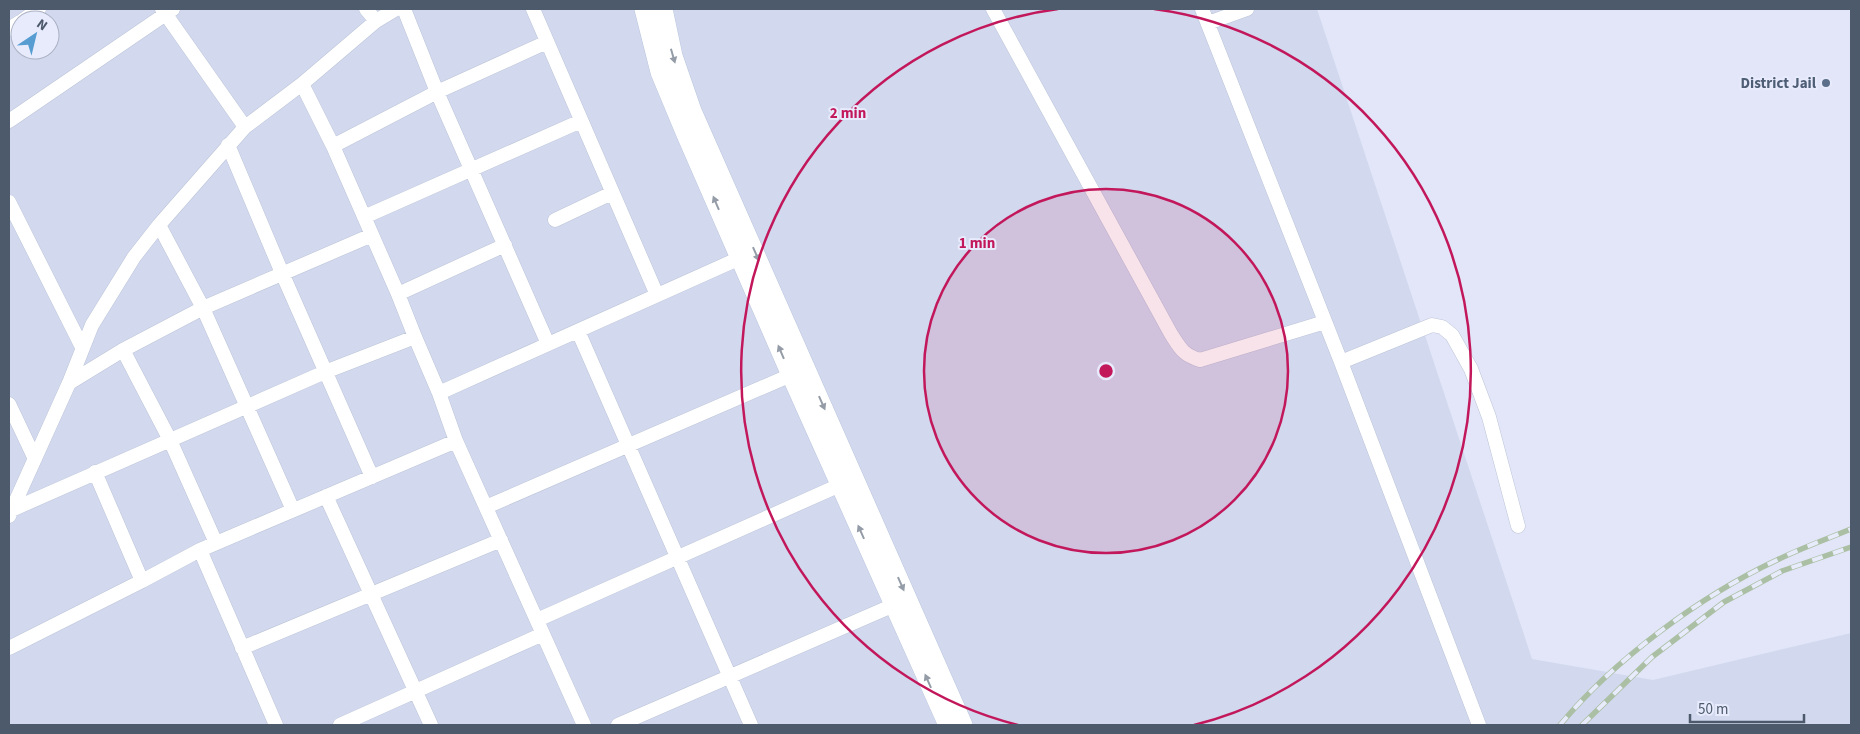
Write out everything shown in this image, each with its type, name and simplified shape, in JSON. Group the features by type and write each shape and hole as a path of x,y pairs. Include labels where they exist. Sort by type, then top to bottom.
{"street":[{"path":"366,9 376,22"},
{"path":"9,513 69,382 92,325 134,257 159,224 244,127 302,84 376,22 396,9"},
{"path":"404,9 437,92 548,344"},
{"path":"533,9 657,295"},
{"path":"644,9 660,72 791,375 947,725"},
{"path":"662,9 673,56 692,111 964,725"},
{"path":"993,9 1182,351 1189,357 1200,360 1325,322"},
{"path":"1202,9 1341,362 1479,725"},
{"path":"1208,23 1247,9"},
{"path":"9,121 167,11 244,127"},
{"path":"333,146 437,92 547,42"},
{"path":"302,84 333,146 440,393 456,441 584,725"},
{"path":"364,217 581,121"},
{"path":"228,145 282,273 372,476"},
{"path":"554,220 612,193"},
{"path":"9,202 82,347"},
{"path":"159,224 203,308 293,510"},
{"path":"69,382 203,308 372,235"},
{"path":"398,294 504,245"},
{"path":"440,393 740,258"},
{"path":"1341,362 1432,325 1442,327 1452,335 1471,369 1489,417 1518,526"},
{"path":"578,331 751,725"},
{"path":"9,513 95,472 247,406 415,337"},
{"path":"124,350 170,440 216,543"},
{"path":"486,506 791,375"},
{"path":"9,404 15,433 35,459"},
{"path":"9,648 200,550 456,441"},
{"path":"95,472 142,581"},
{"path":"536,620 840,485"},
{"path":"326,496 431,725"},
{"path":"242,648 500,540"},
{"path":"200,550 276,725"},
{"path":"618,725 894,605"},
{"path":"340,725 543,634"}],"shaded area":[{"path":"9,9 1317,9 1532,659 1653,680 1851,633 1851,725 9,725"}],"railway":[{"path":"1560,725 1606,677 1632,654 1689,611 1718,592 1777,560 1851,529"},
{"path":"1582,725 1652,657 1724,602 1782,571 1851,547"}],"place":[{"name":"District Jail","path":"1826,83"}]}
